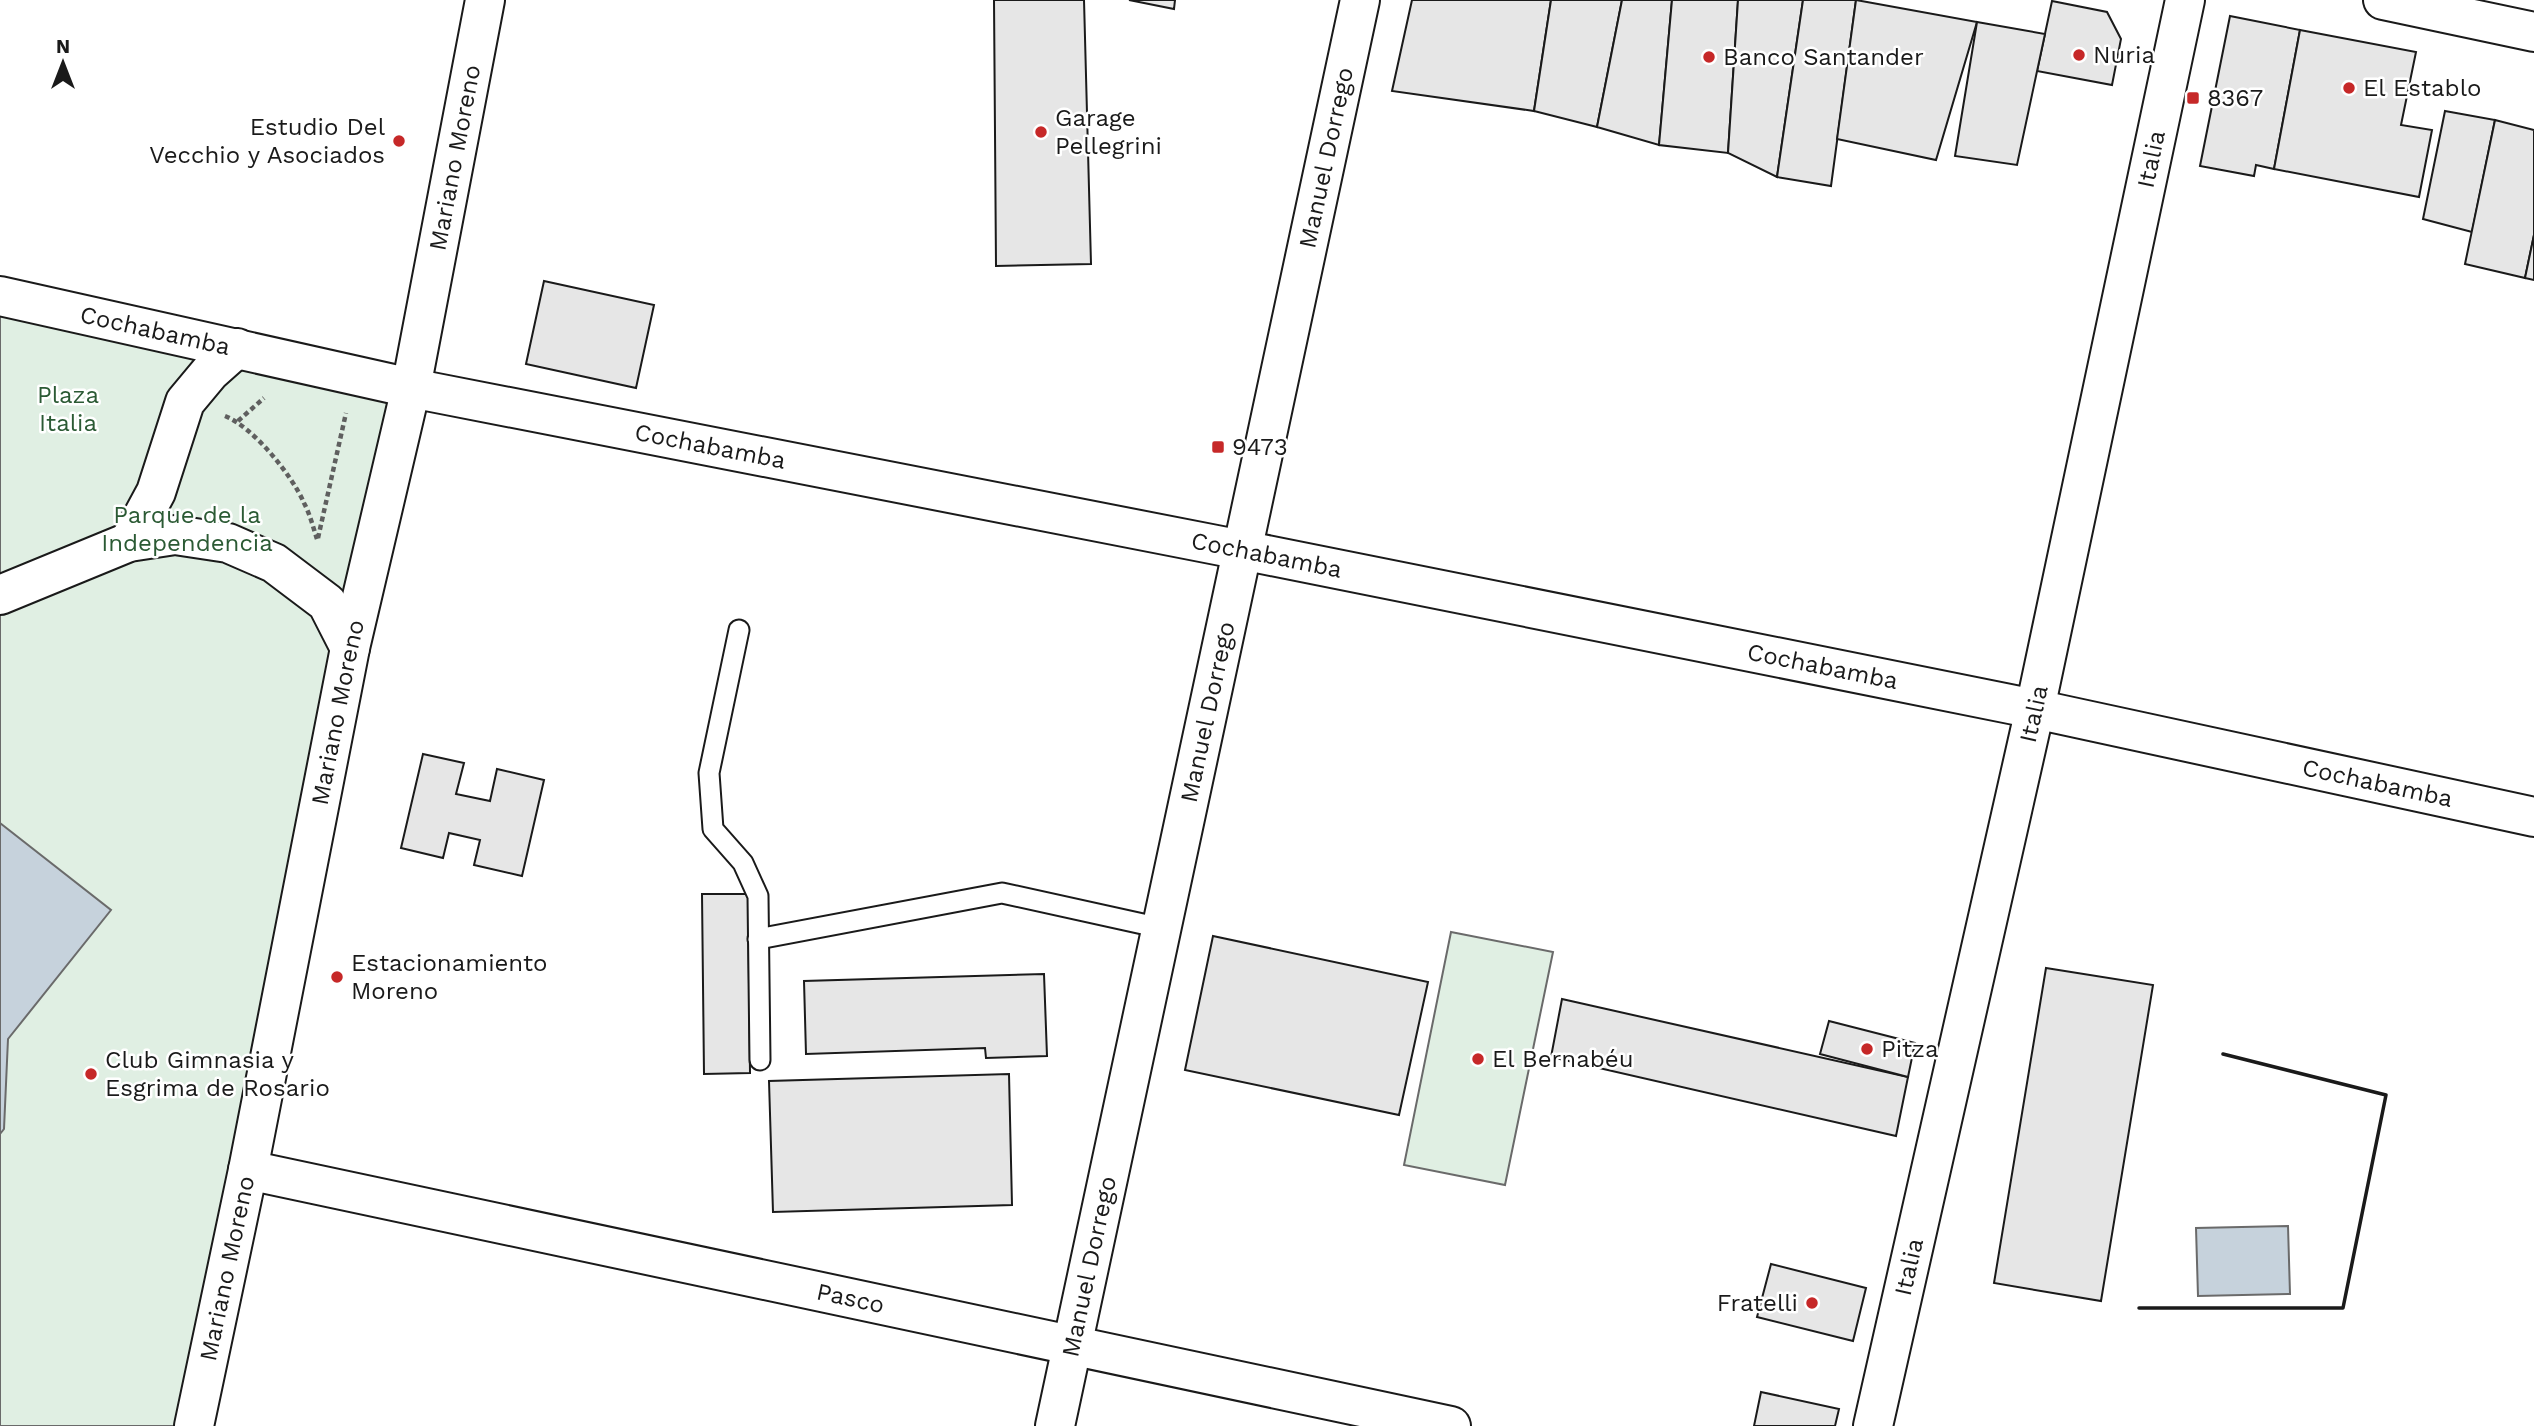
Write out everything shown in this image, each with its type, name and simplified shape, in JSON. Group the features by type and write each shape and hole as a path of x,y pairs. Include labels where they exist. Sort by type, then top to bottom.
{"street":[{"name":"Mariano Moreno","path":"194,1426 248,1170 351,648 411,388 485,0"},
{"name":"Manuel Dorrego","path":"1055,1426 1360,0"},
{"name":"Italia","path":"1873,1426 2035,709 2185,0"},
{"path":"2383,0 2534,32"},
{"name":"Cochabamba","path":"0,296 411,388 1242,550 2035,709 2534,817"},
{"path":"129,542 156,492 185,402 210,372 237,348"},
{"path":"0,595 129,542 175,535 228,543 274,564 327,603 351,648"},
{"name":"Pasco","path":"248,1170 1451,1426"}],"lane":[{"path":"739,630 709,773 713,829 743,863 758,895 760,1060"},
{"path":"758,939 1002,893 1161,928"}],"path":[{"path":"314,550 349,401"},
{"path":"216,412 238,421 278,462 304,501 317,539"}],"green space":[{"name":"Parque de la Independencia","path":"0,296 411,388 194,1426 0,1426"},
{"name":"El Bernabéu","path":"1451,932 1553,952 1505,1185 1404,1165"}],"shaded area":[{"path":"0,823 111,910 8,1039 4,1129 0,1134"},
{"path":"2288,1226 2290,1294 2198,1296 2196,1228"}],"building":[{"name":"Garage Pellegrini","path":"994,0 1084,0 1091,264 996,266"},
{"path":"1129,0 1175,0 1174,9"},
{"path":"1412,0 1551,0 1534,111 1392,91"},
{"path":"1551,0 1622,0 1597,127 1534,111"},
{"path":"1622,0 1672,0 1659,145 1597,127"},
{"path":"1672,0 1738,0 1728,153 1659,145"},
{"path":"1738,0 1803,0 1777,177 1728,153"},
{"path":"1803,0 1856,0 1831,186 1777,177"},
{"path":"1856,0 1977,22 1936,160 1837,139"},
{"name":"Nuria","path":"2052,1 2107,12 2121,39 2112,85 2037,71"},
{"path":"2230,16 2300,30 2274,169 2256,165 2254,176 2200,166"},
{"path":"1977,22 2045,34 2017,165 1955,156"},
{"name":"El Establo","path":"2300,30 2416,52 2401,125 2432,130 2419,197 2274,169"},
{"path":"2445,111 2495,120 2472,232 2423,219"},
{"path":"2495,120 2534,130 2534,235 2525,278 2465,264"},
{"path":"2534,235 2534,280 2525,278"},
{"path":"544,281 654,305 636,388 526,364"},
{"path":"423,754 464,763 456,794 490,801 497,769 544,780 522,876 474,865 480,840 449,833 443,858 401,848"},
{"path":"702,894 748,894 750,1073 704,1074"},
{"path":"1213,936 1428,982 1399,1115 1185,1070"},
{"path":"2046,968 2153,985 2101,1301 1994,1283"},
{"path":"1044,974 1047,1056 986,1058 985,1048 806,1054 804,981"},
{"path":"1562,999 1908,1077 1896,1136 1551,1057"},
{"name":"Pitza","path":"1829,1021 1915,1043 1908,1077 1820,1054"},
{"path":"1009,1074 1012,1205 773,1212 769,1081"},
{"name":"Fratelli","path":"1771,1264 1866,1288 1853,1341 1757,1317"},
{"path":"1761,1392 1839,1409 1835,1426 1754,1426"}],"wall":[{"path":"2139,1308 2343,1308 2386,1095 2223,1054"}],"place":[{"name":"Nuria","path":"2079,55"},
{"name":"Banco Santander","path":"1709,57"},
{"name":"El Establo","path":"2349,88"},
{"name":"8367","path":"2193,98"},
{"name":"Garage Pellegrini","path":"1041,132"},
{"name":"Estudio Del Vecchio y Asociados","path":"399,141"},
{"name":"9473","path":"1218,447"},
{"name":"Estacionamiento Moreno","path":"337,977"},
{"name":"Pitza","path":"1867,1049"},
{"name":"El Bernabéu","path":"1478,1059"},
{"name":"Club Gimnasia y Esgrima de Rosario","path":"91,1074"},
{"name":"Fratelli","path":"1812,1303"}],"park label":[{"name":"Plaza Italia","path":"68,409"}]}
